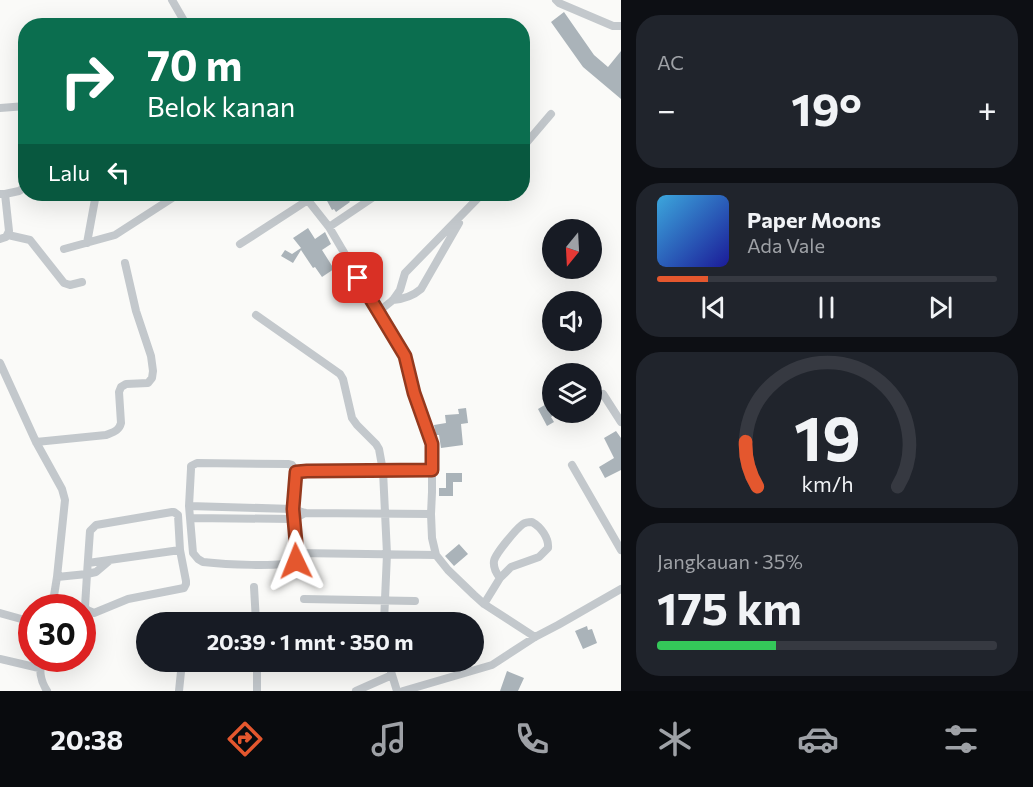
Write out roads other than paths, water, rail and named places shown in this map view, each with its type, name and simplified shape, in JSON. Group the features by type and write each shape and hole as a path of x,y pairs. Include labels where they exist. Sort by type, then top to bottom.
{"street":[{"path":"172,0 182,18"},
{"path":"556,0 613,26 621,26"},
{"path":"0,108 18,107"},
{"path":"530,139 551,114"},
{"path":"18,191 2,194 4,237 30,240 64,283 70,285 82,282"},
{"path":"87,243 95,201"},
{"path":"64,249 115,235 168,201"},
{"path":"240,244 299,201"},
{"path":"308,201 329,227 405,356 414,393 432,444 431,514 432,538 436,555 448,570 484,604 535,637"},
{"path":"329,227 368,201"},
{"path":"378,312 393,300 400,290 405,273 475,201"},
{"path":"393,300 413,295 421,289 465,212"},
{"path":"36,442 115,432 121,423 119,392 121,387 126,384 148,383 152,378 151,356 125,263"},
{"path":"256,315 340,374 352,418 379,449 387,554 384,612"},
{"path":"0,363 36,442 62,489 65,500 54,594"},
{"path":"603,394 621,422"},
{"path":"194,464 288,464 295,468 296,472 293,509 296,561 289,564 246,565 203,562 193,554 189,506 191,469 194,464"},
{"path":"572,465 621,550"},
{"path":"296,472 432,470"},
{"path":"189,506 293,509 305,513 431,514"},
{"path":"177,513 186,584 184,588 128,599 99,612 90,612 85,607 88,563 91,528 96,525 177,513"},
{"path":"190,518 294,519 305,513"},
{"path":"484,604 500,578 511,567 539,557 548,548 549,543 537,525 525,522 494,558 495,572 500,578"},
{"path":"88,563 180,550"},
{"path":"297,553 436,555"},
{"path":"57,577 96,572 110,561"},
{"path":"254,587 255,612"},
{"path":"403,691 492,665 535,637 621,589"},
{"path":"304,599 415,601"},
{"path":"0,613 18,618"},
{"path":"0,659 18,663"},
{"path":"40,672 46,691"},
{"path":"179,691 181,672"},
{"path":"257,672 257,691"},
{"path":"391,672 397,691"},
{"path":"356,691 392,675"}]}
